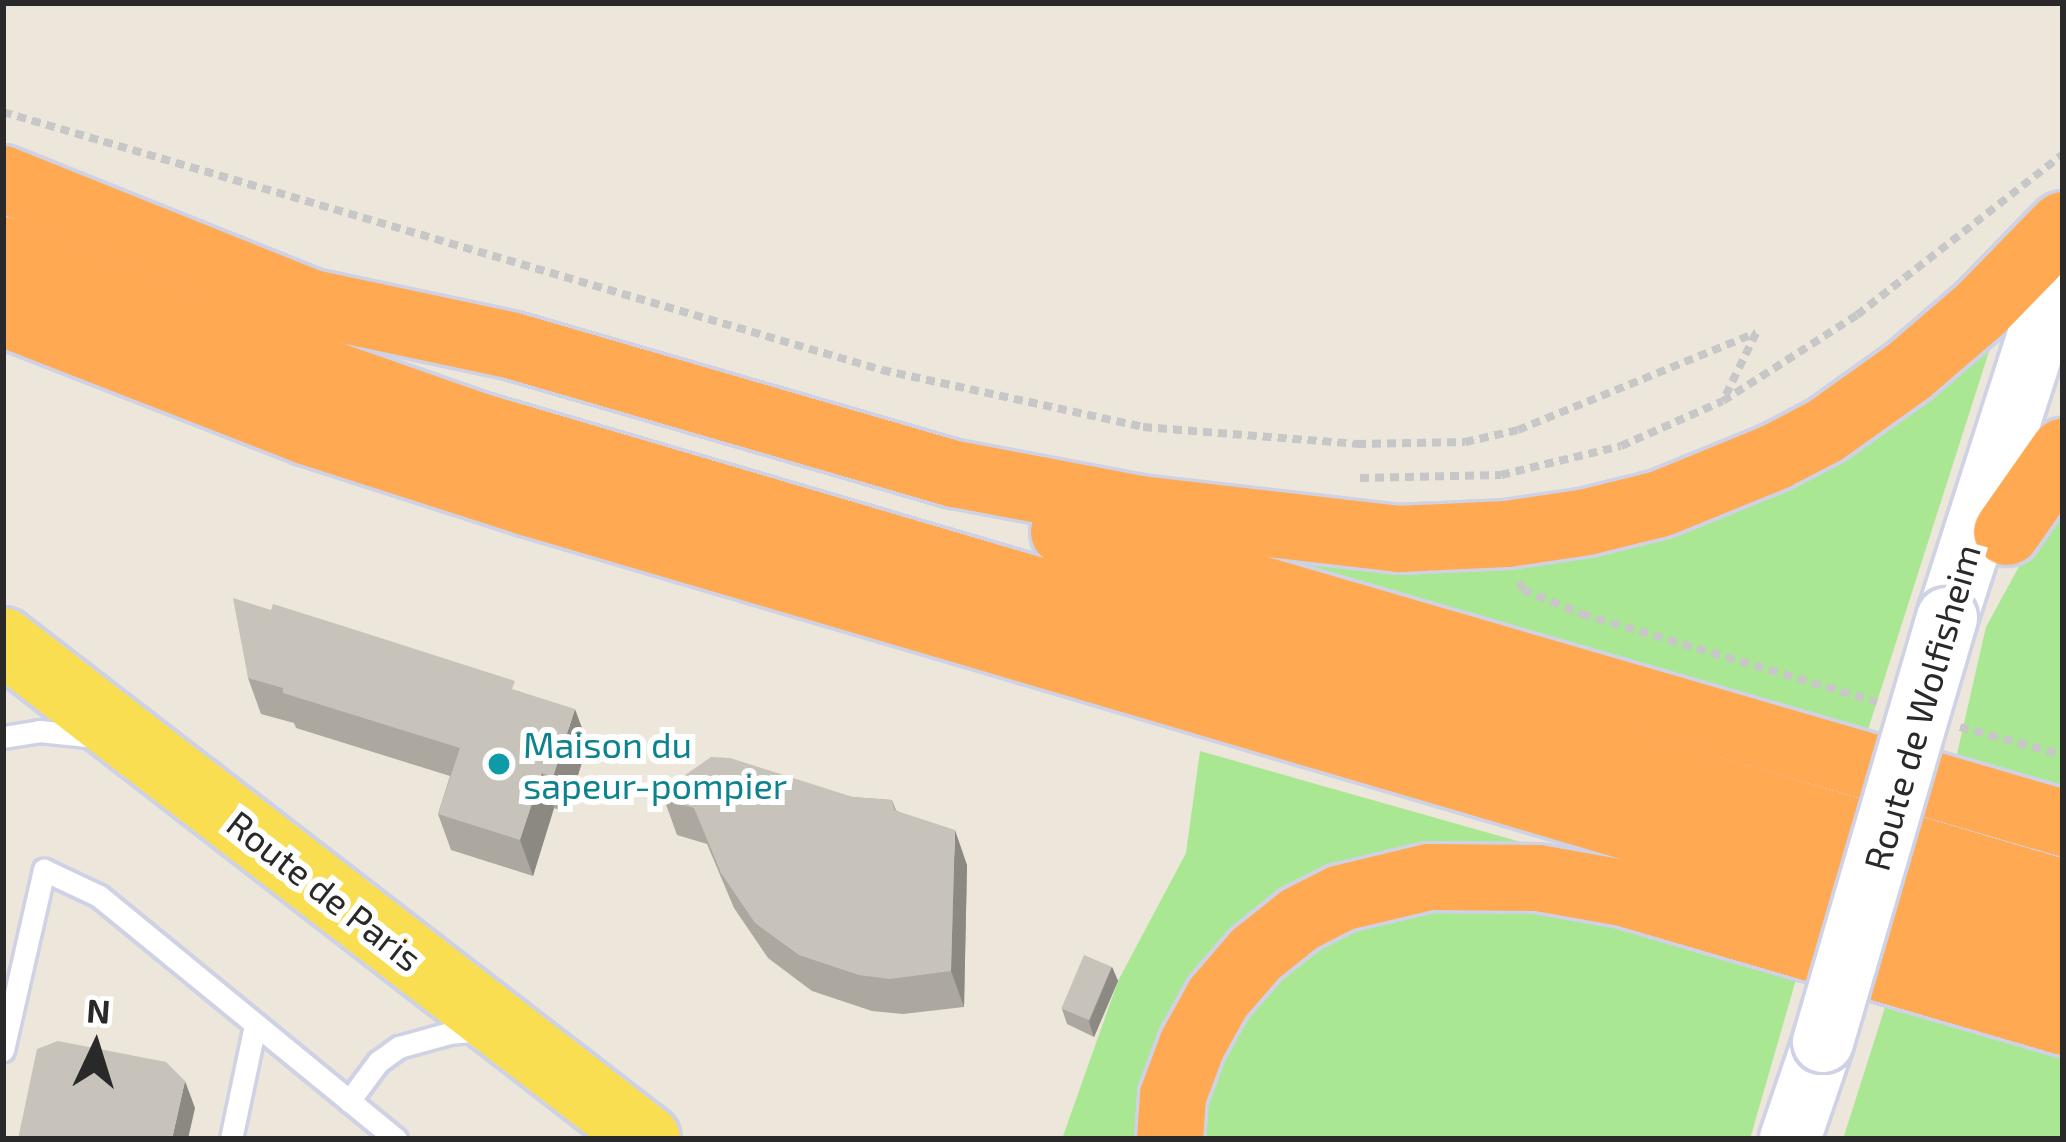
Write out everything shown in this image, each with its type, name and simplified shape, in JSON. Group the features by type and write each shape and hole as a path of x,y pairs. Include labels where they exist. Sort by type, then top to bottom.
{"highway":[{"path":"3,179 312,303 616,401 2063,823"},
{"path":"312,303 510,345 865,450 1046,492 1344,536 1504,505 1660,504 1725,480 1825,431 1948,338 2063,225"},
{"path":"3,250 193,326 482,427 2063,893"},
{"path":"3,313 308,432 526,502 2063,955"},
{"path":"2007,532 2063,452"},
{"path":"1170,1139 1173,1096 1192,1045 1218,998 1256,954 1300,919 1340,898 1429,877 1538,878 1623,892 2063,1022"}],"main road":[{"name":"Route de Wolfisheim","path":"1822,1139 1836,1045 2038,334 2063,278"},
{"name":"Route de Wolfisheim","path":"1959,622 2007,532 2063,359"},
{"name":"Route de Paris","path":"3,641 647,1139"},
{"name":"Route de Wolfisheim","path":"1790,1139 1836,1045"}],"lane":[{"path":"3,737 56,731 134,743"},
{"path":"3,1050 44,870 99,896 396,1139"},
{"path":"231,1139 254,1025"},
{"path":"349,1101 378,1062 400,1047 449,1033 505,1029"}],"path":[{"path":"3,112 882,370 1142,427 1357,444 1465,442 1518,430 1756,333 1723,400"},
{"path":"1341,477 1504,505 1723,400 1857,315 2063,154"},
{"path":"1504,505 1512,568 1523,590 1582,614 1898,708"},
{"path":"1943,722 2063,755"}],"green space":[{"path":"1992,342 1866,736 1221,548 1442,553"},
{"path":"2063,486 2063,799 1954,767 1986,627"},
{"path":"1200,751 1605,866 1344,872 1153,1139 1062,1139 1118,981 1186,853"},
{"path":"1438,904 1515,904 1596,917 1797,976 1750,1139 1196,1139 1206,1084 1250,998 1333,932"},
{"path":"1887,1001 2063,1053 2063,1139 1843,1139"}],"building":[{"name":"Maison du sapeur-pompier","path":"233,598 271,610 273,604 515,681 512,689 575,709 553,777 542,773 520,840 438,814 460,748 248,678"},
{"path":"711,757 730,758 853,797 892,800 894,810 955,830 951,971 890,979 859,975 799,955 755,923 721,873 694,808 664,799 678,780"},
{"path":"1084,955 1112,967 1089,1020 1061,1008"},
{"path":"58,1041 166,1062 185,1081 172,1139 18,1139 37,1049"}],"place":[{"name":"Maison du sapeur-pompier","path":"499,764"}]}
